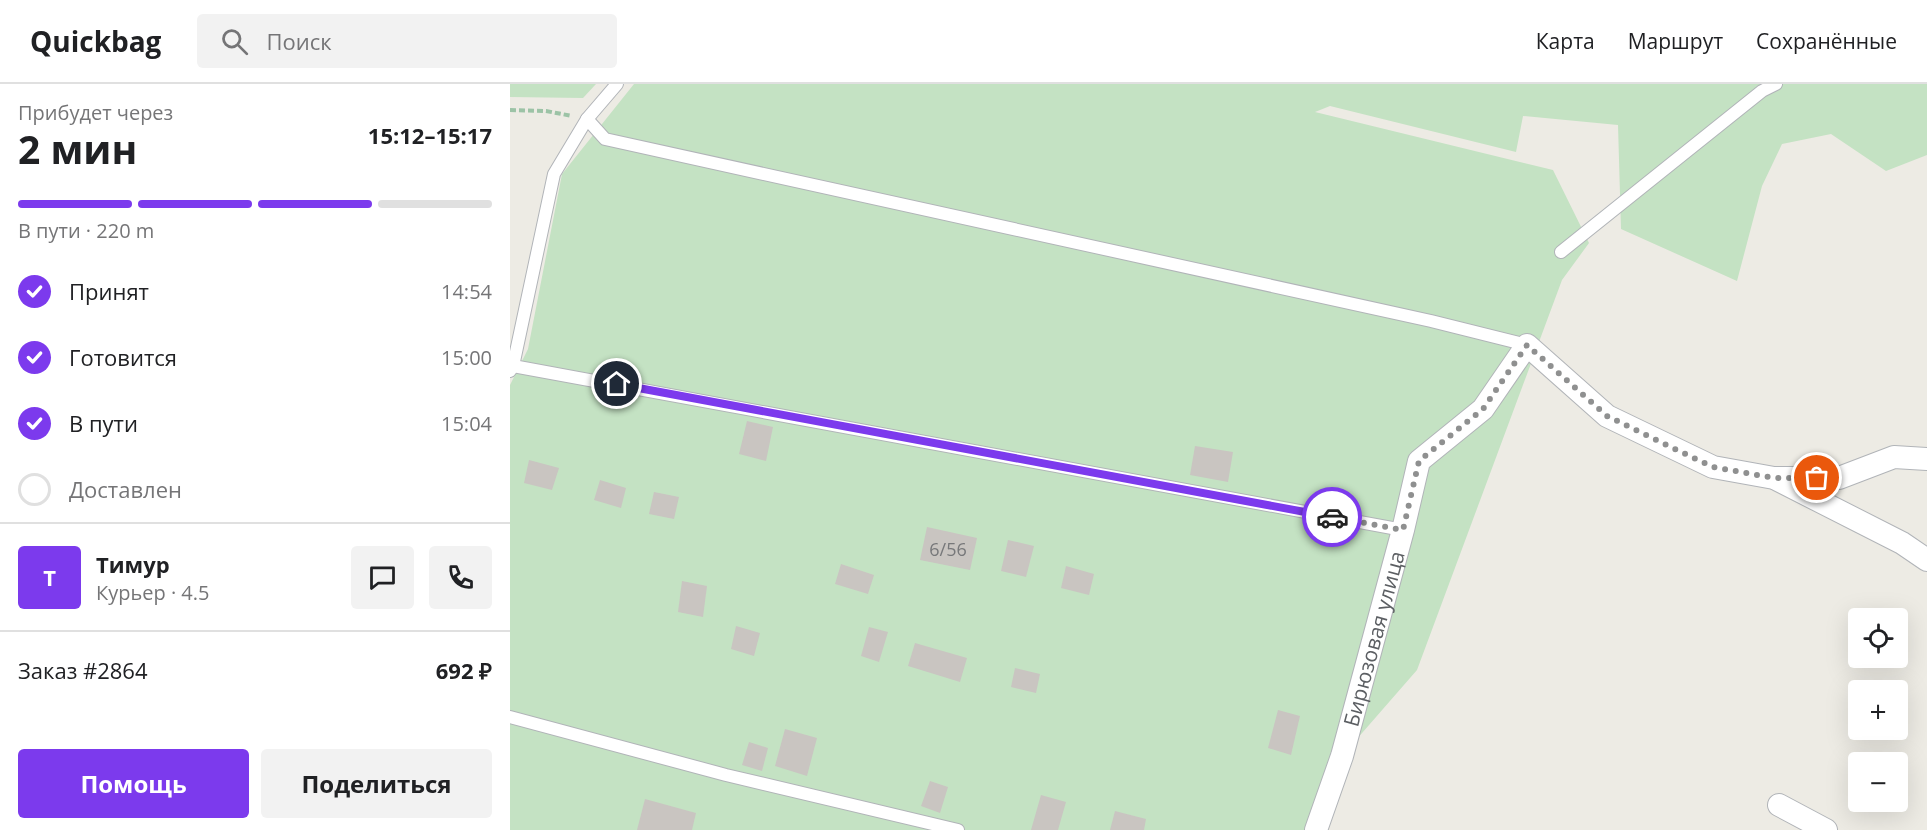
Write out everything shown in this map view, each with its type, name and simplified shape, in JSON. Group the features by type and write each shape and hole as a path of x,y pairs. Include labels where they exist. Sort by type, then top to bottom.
{"street":[{"path":"1527,345 1607,416 1713,467 1774,478 1839,478 1894,458 1927,459"},
{"name":"Бирюзовая улица","path":"1316,830 1342,756 1403,530 1419,461 1483,409 1527,345"},
{"path":"1774,478 1902,543 1927,560"},
{"path":"1779,805 1827,830"}],"lane":[{"path":"617,84 587,119 554,174 512,368 1403,530"},
{"path":"1561,252 1762,91 1776,84"},
{"path":"587,119 605,139 1431,321 1527,345"},
{"path":"510,717 726,775 958,830"}],"path":[{"path":"510,110 546,111 587,119"}],"green space":[{"path":"510,84 596,84 583,98 510,97"},
{"path":"634,84 1927,84 1927,155 1886,171 1831,134 1782,144 1762,186 1737,281 1621,229 1618,125 1523,116 1516,152 1330,106 1315,112 1553,170 1589,243 1562,280 1417,670 1342,756 1320,830 510,830 510,385 528,349 562,174"}],"building":[{"path":"747,421 773,427 766,461 739,454"},
{"path":"1195,446 1233,452 1228,482 1190,475"},
{"path":"529,460 559,468 552,490 524,483"},
{"path":"600,480 626,488 621,508 594,500"},
{"path":"654,492 679,497 674,519 649,514"},
{"path":"927,527 977,538 970,570 920,560"},
{"path":"1008,540 1034,546 1026,577 1001,571"},
{"path":"841,564 874,575 868,594 835,584"},
{"path":"1066,566 1094,574 1089,595 1061,588"},
{"path":"682,581 707,586 703,617 678,612"},
{"path":"736,626 760,633 754,656 731,649"},
{"path":"869,627 888,632 879,662 861,656"},
{"path":"915,643 967,658 960,682 908,666"},
{"path":"1015,668 1040,674 1036,693 1011,687"},
{"path":"1278,710 1300,716 1291,755 1268,748"},
{"path":"785,729 817,738 807,776 775,766"},
{"path":"749,742 768,748 762,771 742,765"},
{"path":"930,781 948,787 940,813 921,806"},
{"path":"1041,795 1066,802 1058,830 1031,830"},
{"path":"645,799 696,813 692,830 637,830"},
{"path":"1115,811 1146,819 1144,830 1110,830"}],"way so far":[{"path":"1332,517 1403,530 1419,461 1483,409 1527,345 1607,416 1713,467 1774,478 1817,478"}],"route":[{"path":"617,384 1332,517"}]}
